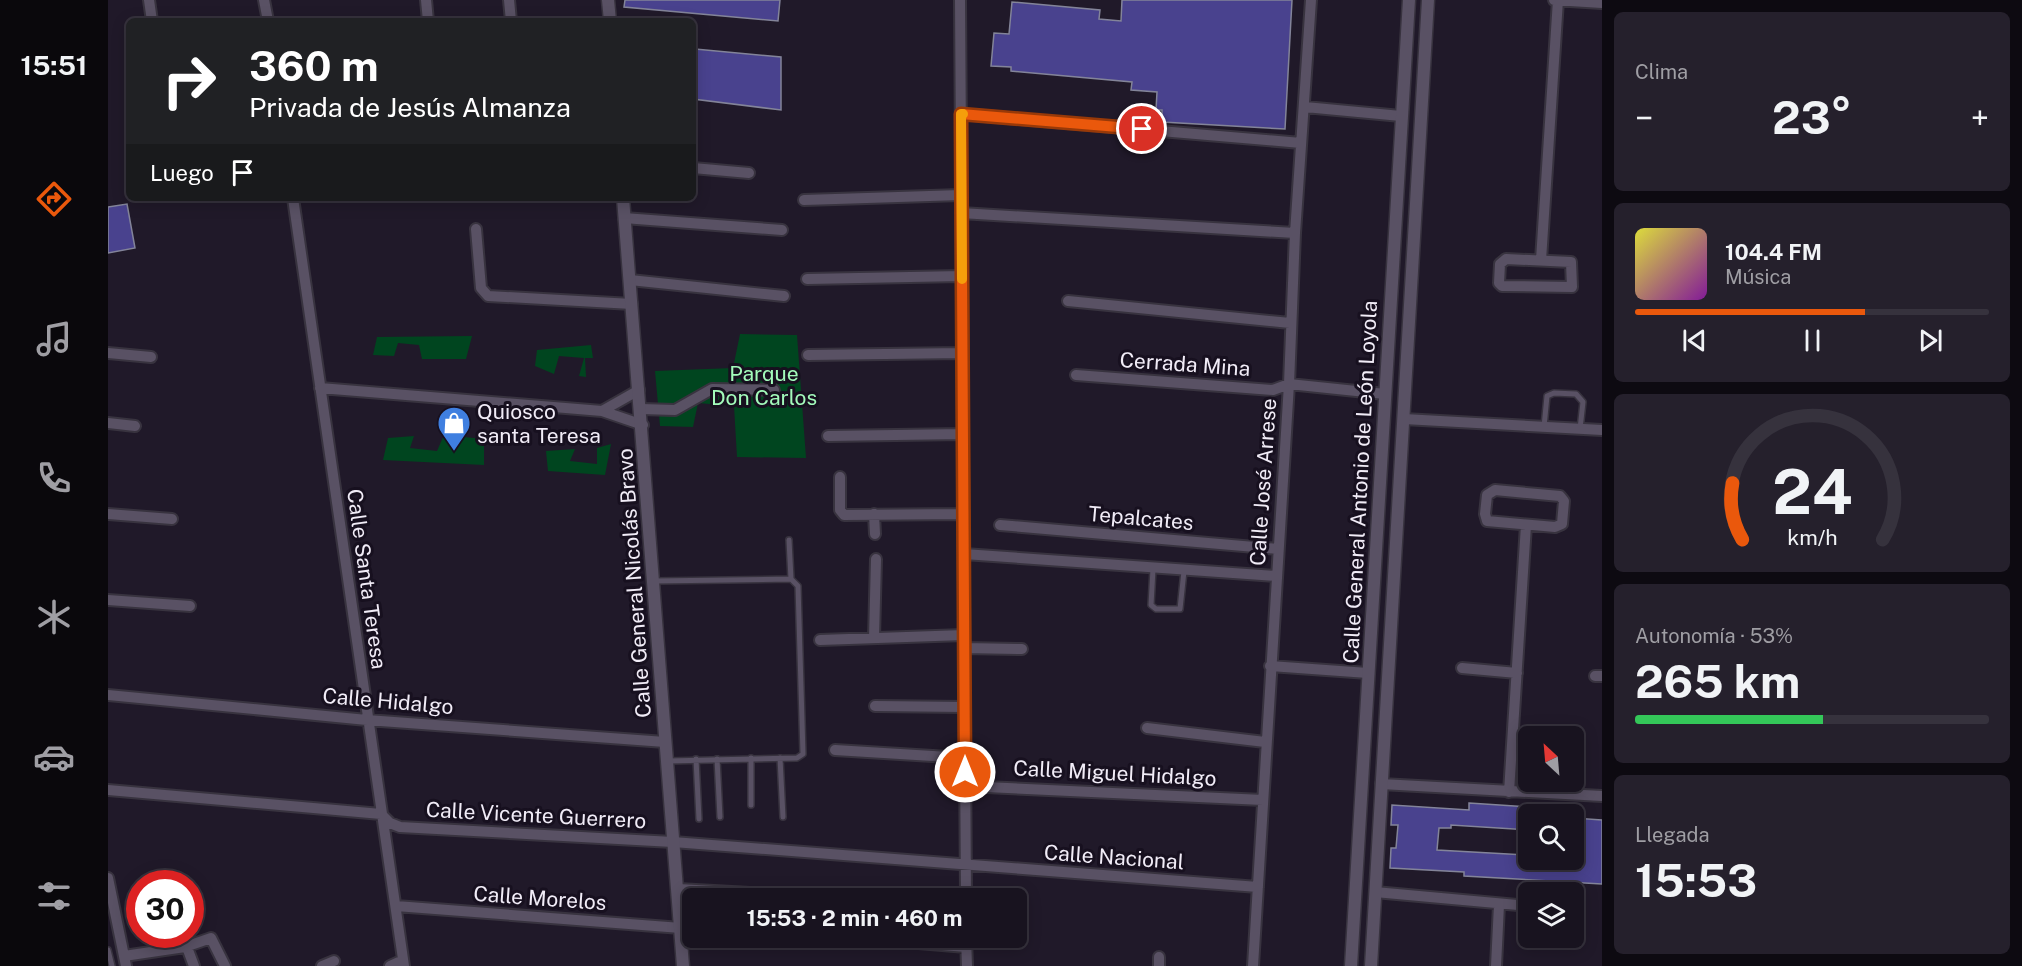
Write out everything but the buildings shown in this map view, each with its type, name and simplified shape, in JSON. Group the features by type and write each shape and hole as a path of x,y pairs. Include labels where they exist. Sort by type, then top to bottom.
{"street":[{"path":"149,0 152,18"},
{"path":"264,0 267,18"},
{"path":"426,0 428,18"},
{"path":"509,0 511,18"},
{"path":"608,0 610,18"},
{"path":"960,0 966,888"},
{"name":"Calle José Arrese","path":"1253,966 1265,742 1289,384 1294,233 1311,0"},
{"name":"Calle General Antonio de León Loyola","path":"1352,966 1409,0"},
{"name":"Calle General Antonio de León Loyola","path":"1371,966 1428,0"},
{"path":"1541,260 1556,0 1602,3"},
{"path":"1305,106 1401,116"},
{"path":"961,114 1301,143"},
{"path":"696,168 749,173"},
{"path":"804,200 961,195"},
{"name":"Calle Santa Teresa","path":"293,201 404,963"},
{"name":"Calle General Nicolás Bravo","path":"623,201 643,425 666,762 678,889 682,909"},
{"path":"961,213 1294,233"},
{"path":"624,218 782,230"},
{"path":"476,229 481,288 488,296 632,304"},
{"path":"1502,260 1541,260 1571,262 1572,287 1500,285 1502,260"},
{"path":"807,279 962,276"},
{"path":"630,280 784,296"},
{"path":"1068,301 1290,323"},
{"path":"108,353 151,357"},
{"path":"808,355 962,353"},
{"name":"Cerrada Mina","path":"1076,375 1273,390 1289,384 1385,394"},
{"path":"320,388 602,411 643,425"},
{"path":"641,409 675,410 712,389 774,390"},
{"path":"602,411 639,390"},
{"path":"1404,419 1602,430"},
{"path":"108,423 135,426"},
{"path":"828,436 963,434"},
{"path":"840,477 842,514 963,514"},
{"path":"1490,491 1562,497 1563,521 1560,525 1526,525 1485,519 1490,491"},
{"path":"108,514 172,519"},
{"path":"874,514 875,534"},
{"name":"Tepalcates","path":"1000,525 1278,549"},
{"path":"1509,792 1526,525"},
{"path":"964,554 1276,576"},
{"path":"874,638 876,559"},
{"path":"108,600 190,606"},
{"path":"820,640 964,635"},
{"path":"964,648 1022,649"},
{"path":"1270,666 1368,673"},
{"path":"1462,668 1517,673"},
{"name":"Calle Hidalgo","path":"108,695 367,720 665,742"},
{"path":"874,706 965,707"},
{"path":"1147,728 1265,742"},
{"path":"835,750 965,758"},
{"path":"1381,784 1602,796"},
{"name":"Calle Miguel Hidalgo","path":"965,786 1263,800"},
{"name":"Calle Vicente Guerrero","path":"108,790 381,814 390,823 400,827 673,842 966,865"},
{"name":"Calle Nacional","path":"966,865 1258,887"},
{"path":"108,878 125,961 181,948"},
{"path":"678,889 682,889"},
{"path":"1375,892 1518,906"},
{"path":"1496,966 1499,905"},
{"name":"Calle Morelos","path":"396,906 682,924"},
{"path":"204,940 211,938 225,966"},
{"path":"185,948 194,966"},
{"name":"Calle General Nicolás Bravo","path":"683,966 684,948"},
{"path":"966,948 967,966"},
{"path":"322,966 334,961"},
{"path":"390,966 404,963"}],"lane":[{"path":"1544,427 1546,400 1554,393 1576,394 1582,399 1580,429"},
{"path":"789,540 790,579"},
{"path":"1153,569 1151,605 1156,609 1180,609 1184,571"},
{"path":"654,581 790,579 798,586 804,750 801,757 696,759 666,762"},
{"path":"751,758 751,805"},
{"path":"780,758 783,817"},
{"path":"696,759 699,819"},
{"path":"717,759 720,817"},
{"path":"108,950 111,966"}],"green space":[{"name":"Parque Don Carlos","path":"740,334 797,335 806,458 737,457 734,406 698,403 693,427 660,426 655,371 733,368"},
{"path":"472,336 466,359 422,359 419,345 398,343 394,356 373,355 377,337"},
{"path":"591,345 593,358 585,358 586,377 579,376 584,358 559,356 554,374 535,366 537,350"},
{"path":"444,435 484,439 484,465 383,460 388,438 414,436 410,448 437,451"},
{"path":"611,444 605,475 548,471 546,451 575,449 570,461 597,464 597,448"}],"slow traffic":[{"path":"962,279 961,114 963,114"}],"place":[{"name":"Quiosco santa Teresa","path":"454,452"}],"route":[{"path":"965,772 961,114 1142,129"}]}
